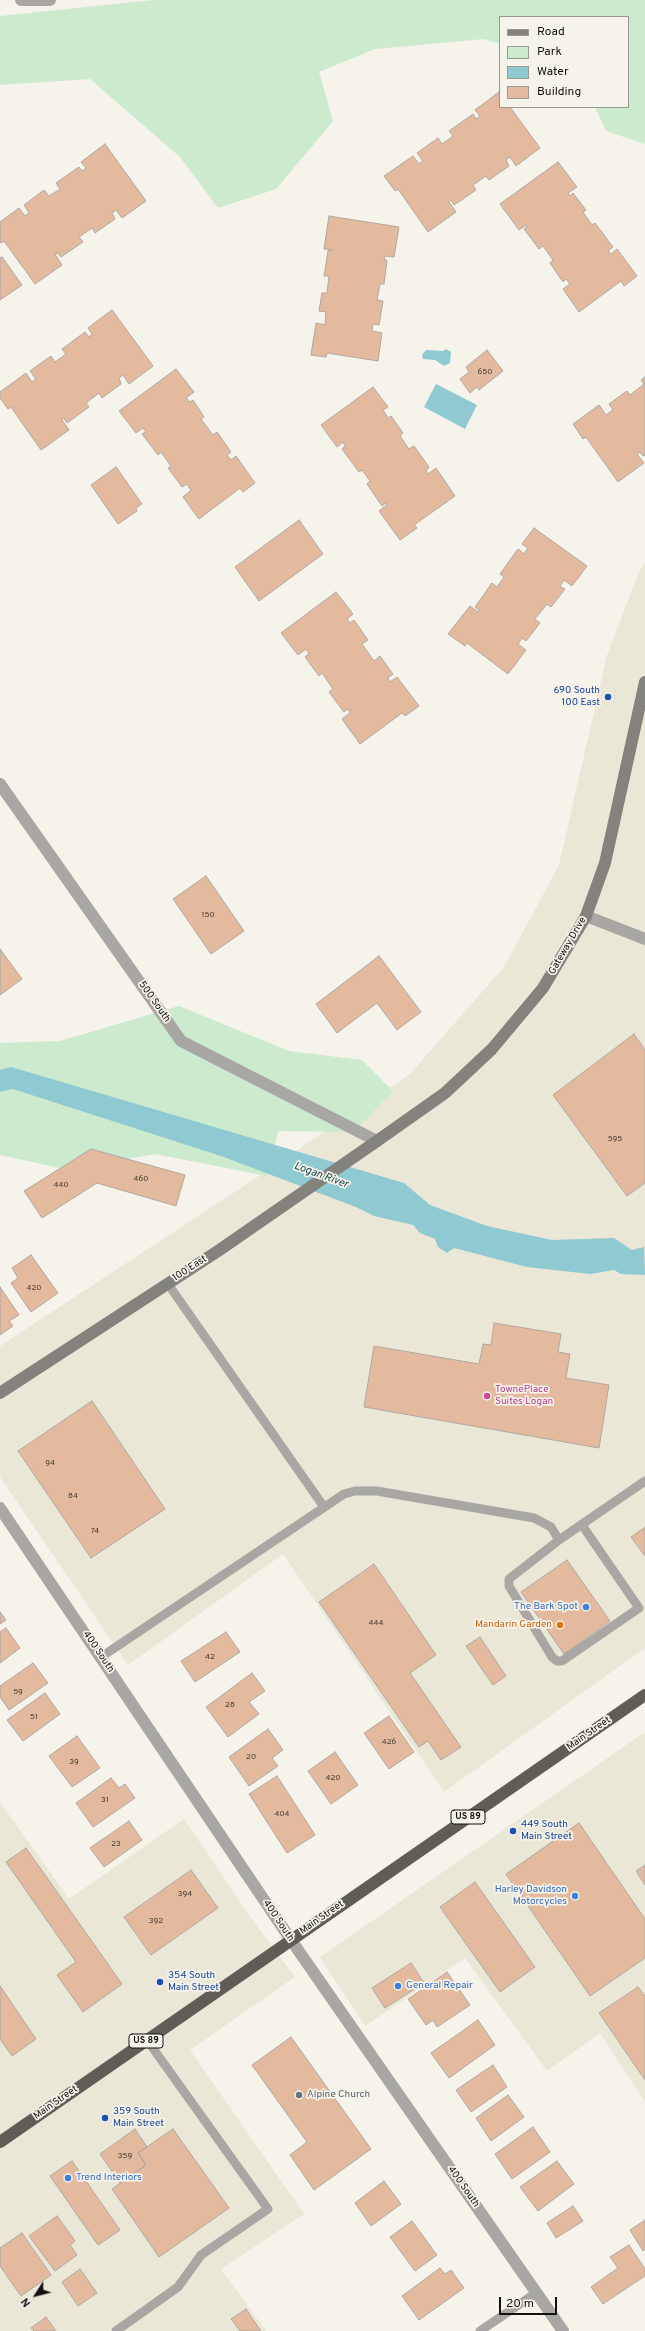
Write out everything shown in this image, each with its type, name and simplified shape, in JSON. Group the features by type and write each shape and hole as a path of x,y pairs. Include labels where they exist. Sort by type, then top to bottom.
{"highway":[{"name":"Main Street","path":"0,2142 645,1695"}],"main road":[{"name":"Gateway Drive","path":"377,1141 445,1093 492,1049 543,988 586,916 605,862 645,682"},
{"name":"100 East","path":"0,1393 168,1284 377,1141"}],"street":[{"path":"21,0 50,0"},
{"name":"500 South","path":"0,784 181,1041 377,1141"},
{"path":"586,916 645,939"},
{"name":"400 South","path":"0,1508 291,1940 563,2331"}],"lane":[{"path":"168,1284 324,1507"},
{"path":"582,1526 639,1608 562,1661 552,1658 509,1586 509,1579 559,1540 582,1526 645,1481"},
{"path":"101,1657 324,1507 344,1494 355,1491 377,1491 534,1518 551,1527 559,1540"},
{"path":"116,2331 178,2287 201,2255 268,2209 147,2040"},
{"path":"480,2331 536,2293"}],"shaded area":[{"path":"645,563 645,1648 444,1792 283,1554 128,1665 0,1477 0,1346 256,1178 410,1074 504,967 559,865 607,655 639,572"},
{"path":"645,1732 645,2102 600,2033 547,2071 465,1958 365,2026 320,1957"},
{"path":"0,1802 69,1899 184,1819 251,1918 295,1977 190,2050 304,2214 221,2269 266,2331 0,2331"}],"green space":[{"path":"154,0 645,0 645,144 606,131 595,108 629,108 629,16 499,16 499,44 484,39 375,49 319,72 333,121 276,189 218,208 180,157 90,79 0,85 0,16"},
{"path":"179,1006 289,1051 362,1060 393,1091 354,1132 278,1131 267,1176 155,1154 69,1170 0,1155 0,1043 60,1041"}],"water":[{"path":"446,349 451,352 450,363 444,366 435,360 423,359 422,355 426,350 443,351"},
{"path":"436,384 477,405 465,429 424,407"},
{"name":"Logan River","path":"11,1067 404,1183 430,1205 487,1226 552,1240 614,1238 632,1250 644,1247 645,1275 621,1274 614,1270 590,1274 527,1267 454,1248 447,1253 438,1247 435,1239 420,1233 413,1225 374,1216 356,1207 221,1156 13,1089 0,1092 0,1070"}],"building":[{"path":"499,92 499,108 511,108 540,148 516,166 510,157 506,160 509,166 489,180 486,176 473,185 476,190 454,205 451,200 449,202 456,212 428,232 398,189 395,191 384,176 413,156 419,164 423,161 417,153 438,138 442,144 453,136 449,131 473,114 476,119 480,116 475,110"},
{"path":"105,144 146,201 122,218 116,210 112,213 115,219 95,233 92,228 79,237 83,242 61,257 58,253 55,254 62,265 35,284 4,241 1,243 0,242 0,222 19,208 25,216 29,213 24,205 44,190 49,196 60,189 56,183 79,167 82,171 86,168 81,162"},
{"path":"558,162 577,187 568,193 570,196 573,193 586,210 583,212 592,225 595,223 613,247 608,251 611,254 617,249 637,276 624,286 621,281 579,312 563,289 570,284 566,279 563,282 550,263 553,260 543,246 539,249 524,229 527,227 526,225 519,230 500,204"},
{"path":"329,216 399,227 394,257 385,256 384,260 387,260 384,284 380,284 377,300 383,301 379,325 373,324 372,331 382,333 378,361 327,353 326,357 311,355 316,323 325,325 326,312 319,311 322,293 327,293 329,276 324,276 328,251 333,250 324,249"},
{"path":"2,257 22,285 0,300 0,258"},
{"path":"112,310 153,366 129,384 123,375 119,378 121,384 102,398 99,393 86,403 89,407 67,423 64,418 62,420 69,430 41,450 11,407 8,409 0,398 0,392 26,373 32,382 36,379 30,371 51,356 55,362 66,354 62,349 85,332 89,337 92,334 88,328"},
{"path":"487,350 503,371 479,390 477,387 470,393 460,379 469,372 466,367"},
{"path":"176,369 194,392 186,398 190,402 193,400 204,417 201,419 213,435 217,432 231,452 227,455 231,460 236,456 255,483 243,492 240,488 199,519 183,497 191,490 187,484 182,487 168,468 171,466 161,452 158,455 142,434 146,432 143,428 136,433 119,411"},
{"path":"645,377 645,455 643,456 640,452 637,454 644,463 618,482 586,437 583,439 573,424 599,405 606,415 613,410 609,404 627,391 630,395 644,384 641,380"},
{"path":"373,387 388,407 383,410 388,418 391,416 403,433 400,436 409,449 414,446 429,467 426,471 428,474 436,468 455,496 414,525 417,528 400,540 379,511 387,505 386,503 382,506 367,484 370,481 362,470 359,472 342,449 345,446 343,442 337,447 321,425"},
{"path":"116,467 142,504 136,508 137,511 118,524 91,485"},
{"path":"299,520 323,554 259,601 235,567"},
{"path":"534,528 587,566 572,586 564,580 560,586 565,589 551,607 547,604 535,619 540,623 526,641 522,638 518,644 526,650 508,674 467,643 465,646 448,634 470,606 478,612 479,610 475,607 492,583 497,587 504,577 500,574 518,549 524,554 528,548 522,544"},
{"path":"336,592 353,614 347,619 350,623 354,620 368,640 362,644 374,661 380,656 393,674 388,678 390,682 397,677 419,706 405,716 402,713 360,744 342,719 350,713 348,709 344,712 329,692 333,689 322,673 319,676 305,657 309,654 306,649 298,655 281,633"},
{"path":"206,876 244,931 211,954 173,899"},
{"path":"0,949 22,979 0,995"},
{"path":"379,956 421,1012 397,1030 377,1003 337,1033 316,1004"},
{"path":"634,1034 645,1050 645,1183 627,1196 553,1095"},
{"path":"91,1149 185,1175 176,1206 97,1183 42,1218 24,1191"},
{"path":"31,1255 58,1293 31,1312 11,1283 18,1278 12,1268"},
{"path":"0,1287 19,1315 9,1321 13,1326 0,1335"},
{"name":"TownePlace Suites Logan","path":"494,1323 561,1334 558,1352 570,1354 566,1378 609,1385 599,1448 364,1407 374,1346 479,1364 483,1344 491,1345"},
{"path":"92,1401 165,1509 91,1558 18,1451"},
{"path":"645,1527 645,1556 631,1537"},
{"path":"567,1560 610,1621 564,1654 521,1592"},
{"path":"374,1564 436,1655 410,1673 461,1747 441,1760 428,1741 419,1747 319,1602"},
{"path":"0,1612 6,1620 0,1624"},
{"path":"6,1628 20,1648 0,1663 0,1632"},
{"path":"226,1632 240,1652 195,1682 181,1661"},
{"path":"480,1637 506,1676 493,1685 466,1646"},
{"path":"33,1663 48,1683 9,1710 0,1697 0,1686"},
{"path":"252,1673 265,1691 249,1702 259,1714 228,1737 206,1707"},
{"path":"45,1693 60,1714 23,1741 7,1720"},
{"path":"389,1716 414,1752 389,1769 364,1733"},
{"path":"268,1729 283,1750 272,1758 278,1766 249,1786 229,1757"},
{"path":"77,1736 100,1768 72,1787 49,1756"},
{"path":"335,1752 358,1785 331,1804 308,1771"},
{"path":"277,1776 315,1835 287,1853 249,1794"},
{"path":"111,1778 119,1788 125,1784 135,1798 93,1827 76,1803"},
{"path":"129,1821 142,1840 104,1867 90,1848"},
{"name":"Harley Davidson Motorcycles","path":"579,1823 645,1919 645,1958 590,1996 506,1874"},
{"path":"26,1848 122,1984 83,2012 57,1975 76,1962 6,1862"},
{"path":"645,1865 645,1885 636,1871"},
{"path":"191,1870 218,1908 151,1955 124,1917"},
{"path":"475,1882 535,1967 500,1992 440,1907"},
{"name":"General Repair","path":"411,1963 424,1983 385,2008 372,1988"},
{"path":"447,1972 470,2005 437,2027 433,2020 426,2025 408,1999"},
{"path":"0,1986 36,2039 12,2056 0,2039"},
{"path":"638,1987 645,1996 645,2080 599,2013"},
{"path":"478,2020 495,2045 449,2078 431,2053"},
{"path":"291,2037 371,2149 314,2190 290,2155 307,2142 252,2065"},
{"path":"493,2065 507,2087 471,2112 456,2090"},
{"path":"508,2095 524,2117 491,2141 476,2118"},
{"path":"533,2127 550,2152 512,2179 495,2154"},
{"path":"135,2129 147,2147 138,2153 146,2165 120,2183 100,2154"},
{"path":"173,2129 229,2208 159,2257 112,2189 146,2165 138,2153"},
{"path":"72,2161 120,2230 98,2245 50,2176"},
{"path":"557,2161 574,2184 538,2211 520,2187"},
{"path":"384,2181 401,2204 371,2226 355,2203"},
{"path":"573,2206 583,2221 556,2238 547,2223"},
{"path":"57,2216 75,2241 70,2245 77,2255 55,2271 29,2236"},
{"path":"645,2220 645,2249 643,2251 630,2230"},
{"path":"412,2221 437,2255 415,2271 390,2237"},
{"path":"22,2233 51,2275 21,2296 0,2266 0,2248"},
{"path":"629,2245 645,2269 645,2276 603,2304 591,2287 618,2268 610,2257"},
{"path":"440,2268 445,2274 451,2270 464,2288 419,2320 402,2296"},
{"path":"80,2269 97,2293 78,2306 62,2282"},
{"path":"246,2309 261,2331 240,2331 231,2319"},
{"path":"46,2317 56,2331 34,2331 31,2328"}],"place":[{"name":"690 South 100 East","path":"608,697"},
{"name":"TownePlace Suites Logan","path":"487,1396"},
{"name":"The Bark Spot","path":"586,1607"},
{"name":"Mandarin Garden","path":"560,1625"},
{"name":"449 South Main Street","path":"513,1831"},
{"name":"Harley Davidson Motorcycles","path":"575,1896"},
{"name":"354 South Main Street","path":"160,1982"},
{"name":"General Repair","path":"398,1986"},
{"name":"Alpine Church","path":"299,2095"},
{"name":"359 South Main Street","path":"105,2118"},
{"name":"Trend Interiors","path":"68,2178"}]}
